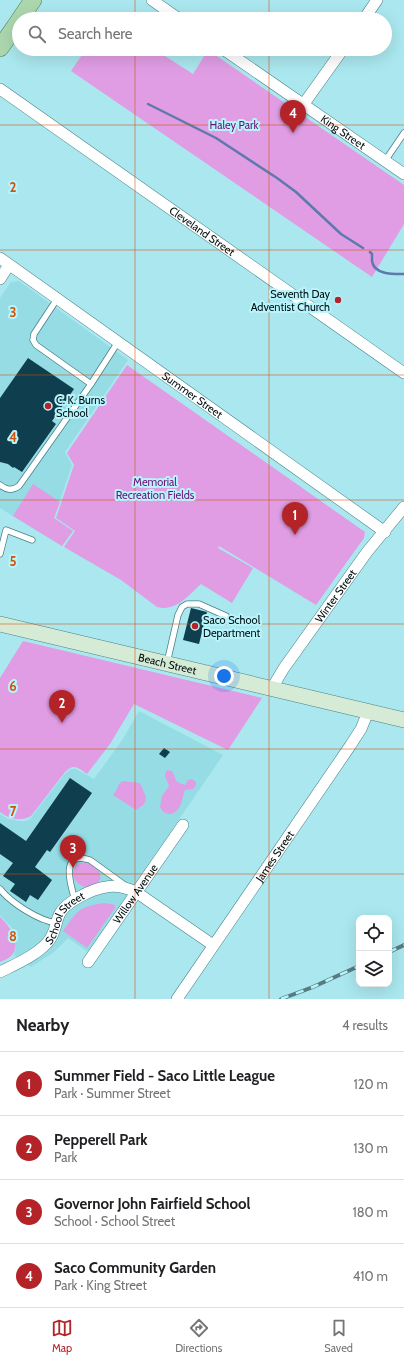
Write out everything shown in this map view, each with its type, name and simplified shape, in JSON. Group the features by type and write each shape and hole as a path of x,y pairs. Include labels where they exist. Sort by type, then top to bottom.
{"main road":[{"path":"25,12 33,0"},
{"path":"3,39 12,29"},
{"name":"Beach Street","path":"0,624 404,720"}],"street":[{"path":"152,0 170,12"},
{"path":"369,12 377,0"},
{"name":"King Street","path":"233,56 404,174"},
{"path":"303,105 338,56"},
{"name":"Cleveland Street","path":"0,89 404,373"},
{"name":"Summer Street","path":"0,258 385,532"},
{"path":"0,279 9,265"},
{"name":"Winter Street","path":"272,688 284,668 367,552 385,532 404,507"},
{"name":"James Street","path":"177,999 361,729 368,712"},
{"name":"Willow Avenue","path":"88,962 135,892 183,825"},
{"name":"School Street","path":"0,972 25,959 44,946 53,935 59,915 64,908 75,900 106,887 123,888 135,892"},
{"path":"135,892 213,945"}],"lane":[{"path":"385,161 404,133"},
{"path":"57,299 34,334 33,340 36,345 91,384"},
{"path":"0,485 11,490 19,486 91,384 118,342"},
{"path":"0,554 6,530 32,540"},
{"path":"166,664 178,615 182,607 190,604 199,604 226,616"},
{"path":"75,900 70,883 69,870 73,860 80,858 90,860 135,892"},
{"path":"0,889 7,897 28,911 49,922 57,923"}],"shaded area":[{"name":"C. K. Burns School","path":"19,281 128,360 65,452 72,465 54,518 73,531 62,546 0,508 0,298 11,282"},
{"path":"139,711 223,755 88,952 68,938 54,952 31,967 14,955 16,938 12,928 0,915 0,814 8,819 18,821 26,821 30,819 64,775 71,769 76,769 94,779 123,739"}],"green space":[{"name":"Haley Park","path":"81,56 165,56 193,74 204,56 217,56 404,185 404,224 372,277 71,71"},
{"name":"Memorial Recreation Fields","path":"127,365 365,532 364,538 316,605 219,546 218,548 253,568 232,603 201,584 182,602 170,607 157,607 121,580 64,547 75,531 56,518 74,465 67,453"},
{"path":"33,484 60,502 54,518 73,531 62,546 13,516"},
{"path":"23,641 262,698 228,750 134,704 110,744 87,774 76,767 68,769 31,816 23,819 15,819 0,812 0,678"},
{"path":"167,770 172,771 176,780 185,785 188,780 192,779 196,782 193,789 185,790 177,811 170,814 164,812 160,807 162,796 169,786 165,777"},
{"path":"123,781 139,783 141,785 146,797 145,802 136,810 113,795"},
{"path":"86,862 95,867 100,873 98,883 88,887 81,886 74,879 73,875 77,864"},
{"path":"105,903 115,905 115,908 87,948 63,931 80,910"},
{"path":"0,917 11,930 16,946 11,956 0,962"}],"building":[{"path":"28,358 74,389 52,421 56,424 22,472 8,464 0,462 0,398"},
{"name":"Saco School Department","path":"191,608 207,612 199,644 183,640"},
{"path":"164,748 170,752 165,758 159,754"},
{"path":"70,778 92,793 50,852 47,850 35,867 52,880 38,900 30,895 26,902 10,891 15,884 3,876 13,863 0,854 0,823 26,841"}],"waterway":[{"path":"148,104 216,138 277,178 296,192 341,234 363,248"},
{"path":"370,252 372,254 372,261 376,269 385,273 404,274"}],"railway":[{"path":"391,951 404,945"},
{"path":"281,999 313,987 356,967"}],"place":[{"name":"Saco Community Garden","path":"293,133"},
{"name":"Seventh Day Adventist Church","path":"338,300"},
{"name":"C. K. Burns School","path":"48,406"},
{"name":"Summer Field - Saco Little League","path":"295,535"},
{"name":"Saco School Department","path":"195,626"},
{"name":"Pepperell Park","path":"62,723"},
{"name":"Governor John Fairfield School","path":"73,868"}]}
